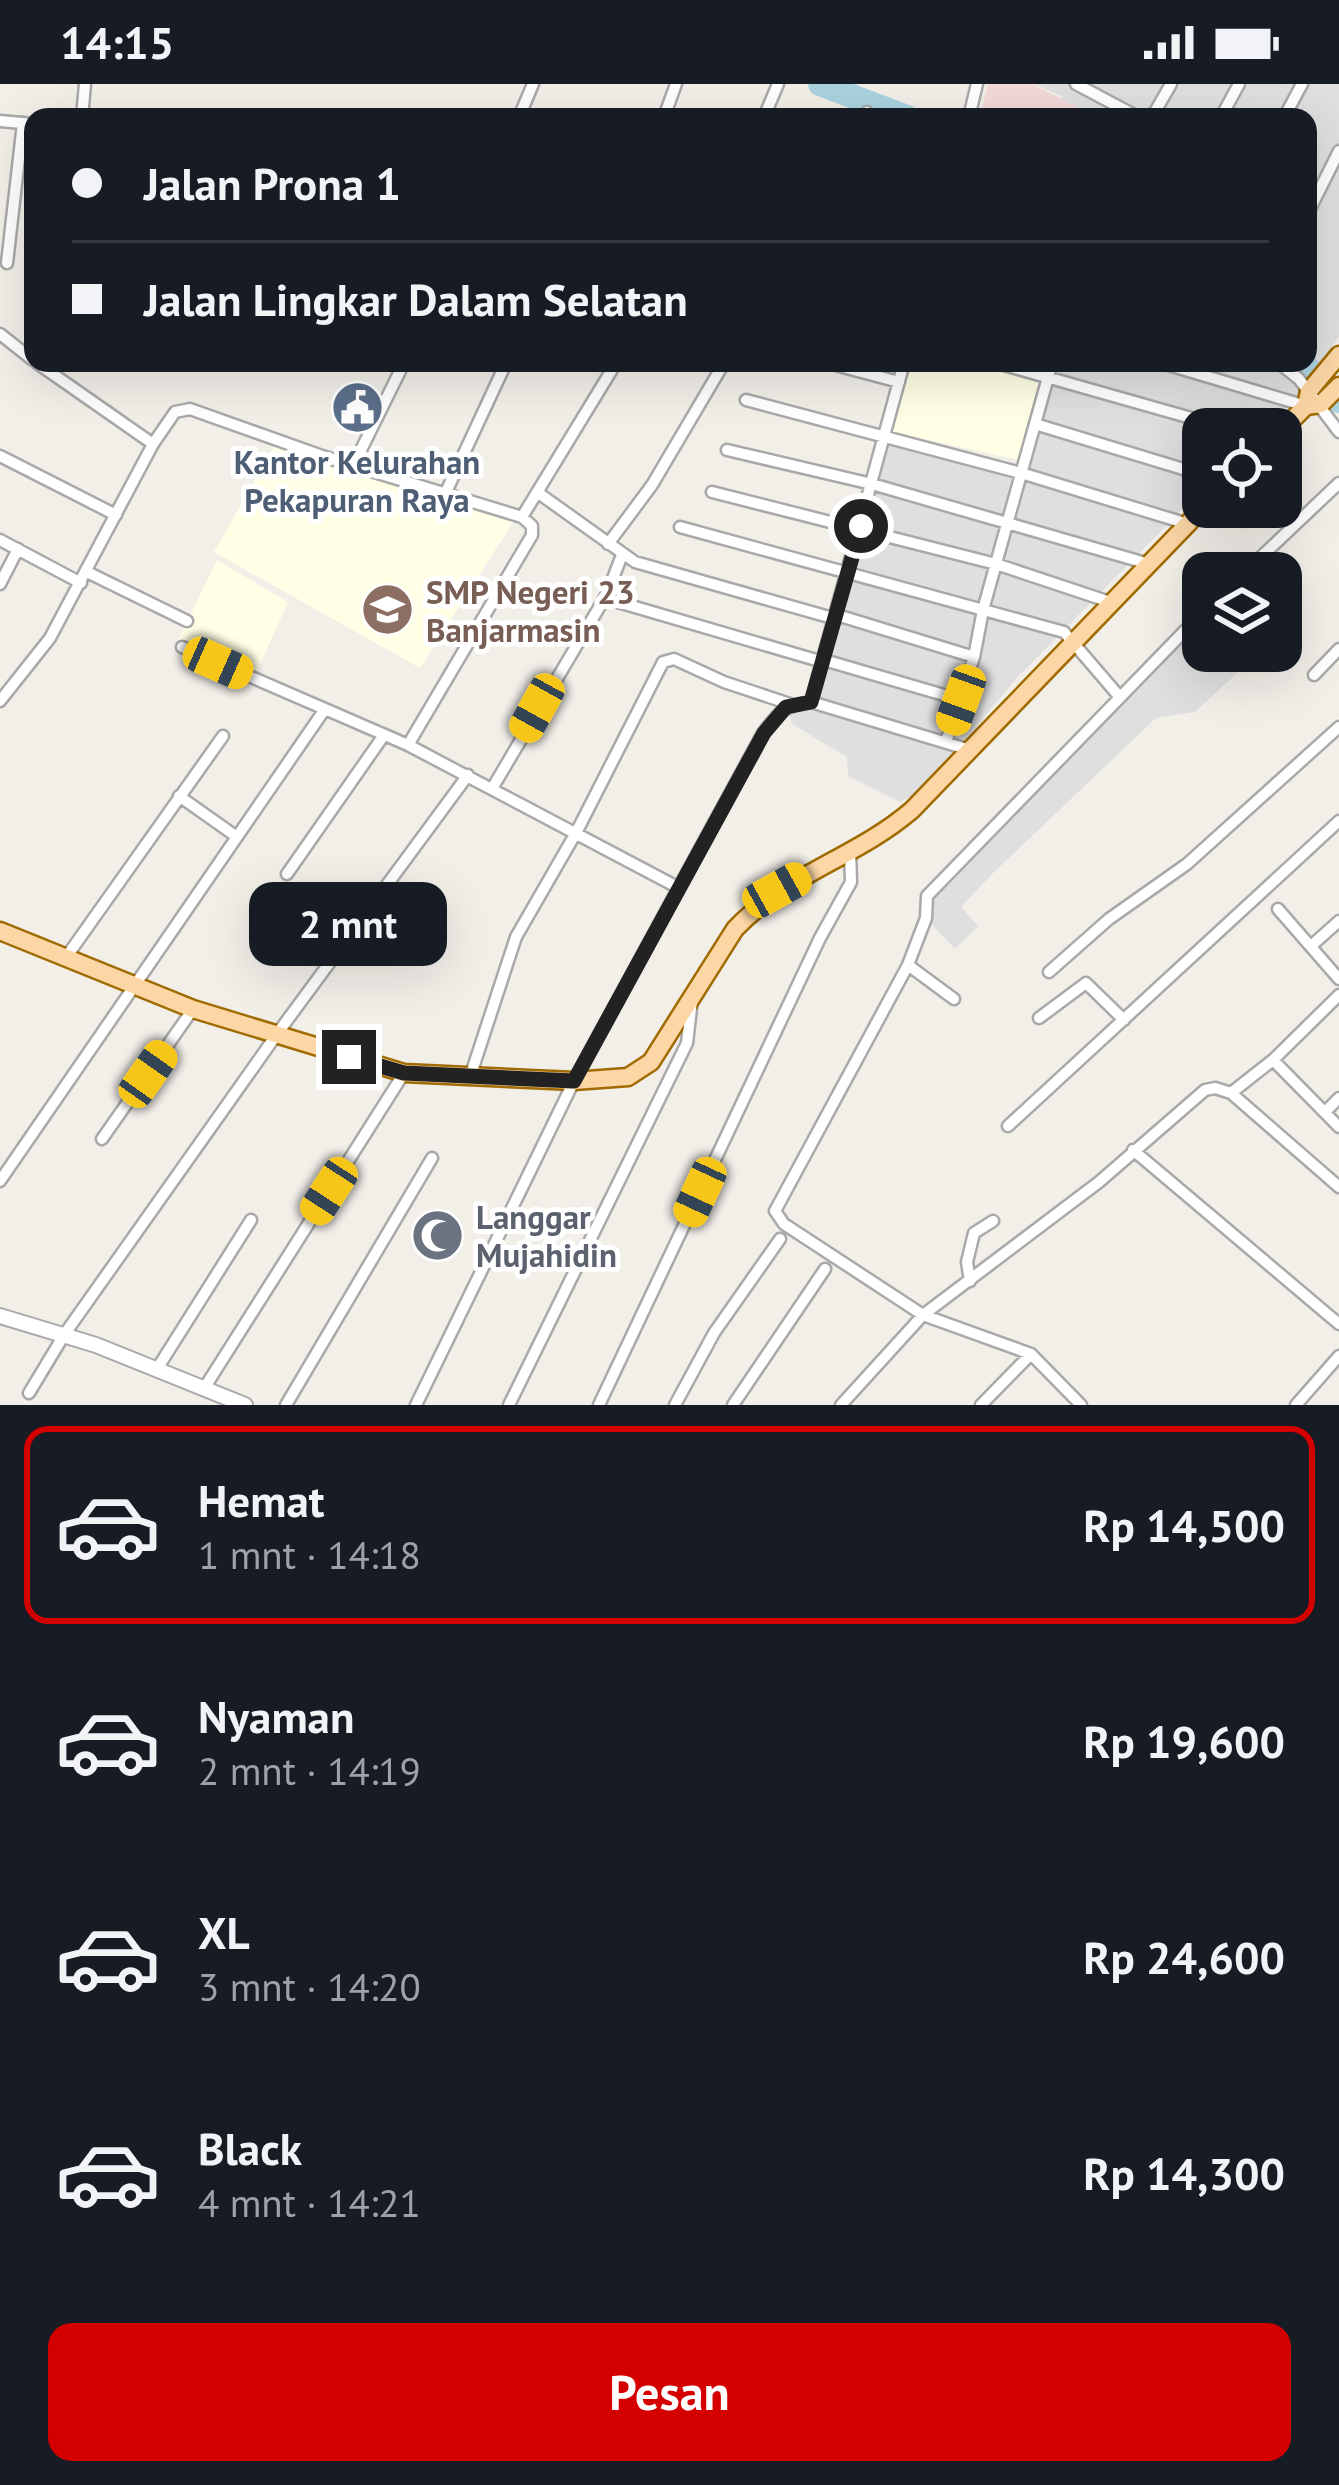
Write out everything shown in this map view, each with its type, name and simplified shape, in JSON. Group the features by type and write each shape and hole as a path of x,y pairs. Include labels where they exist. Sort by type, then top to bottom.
{"main road":[{"path":"1319,391 1339,355"},
{"path":"0,931 193,1009 404,1073 574,1081 628,1077 651,1063 735,929 750,914 777,890 900,821 973,751 1184,528"}],"street":[{"path":"1076,84 1098,89 1125,108"},
{"path":"7,263 24,150"},
{"path":"1317,195 1339,151"},
{"path":"0,334 24,353"},
{"path":"49,372 152,444"},
{"path":"354,464 400,372"},
{"path":"446,492 502,372"},
{"path":"522,517 610,372"},
{"path":"608,544 652,485 719,372"},
{"path":"861,372 898,382"},
{"path":"811,702 901,372"},
{"path":"1030,372 1182,415"},
{"path":"946,742 974,657 1049,372"},
{"path":"1212,372 1319,391"},
{"path":"1292,372 1319,391 1339,432"},
{"path":"746,400 1021,473 1182,522"},
{"path":"0,701 50,638 152,444 175,412 190,409 522,517 532,526 532,535 408,745"},
{"path":"1034,424 1182,469"},
{"path":"727,450 872,484 1149,564"},
{"path":"0,456 116,515"},
{"path":"1266,552 1339,483"},
{"path":"537,492 622,555 974,657"},
{"path":"712,492 861,526 1110,602"},
{"path":"680,527 1064,632 1118,695"},
{"path":"0,540 188,621"},
{"path":"0,584 18,548"},
{"path":"493,788 607,594 622,555"},
{"path":"607,594 613,601 961,700"},
{"path":"1082,1405 1031,1354 923,1315 784,1224 775,1211 908,965 926,918 926,896 1182,632"},
{"path":"182,647 408,745 679,888"},
{"path":"1314,675 1339,649"},
{"path":"470,1077 516,937 665,660 674,659 793,705"},
{"path":"416,1405 574,1081 778,714 811,702 973,751"},
{"path":"0,1181 325,709"},
{"path":"1049,972 1109,919 1187,864 1339,727"},
{"path":"287,874 383,735"},
{"path":"68,956 223,736"},
{"path":"29,1393 64,1335 277,1034 468,775"},
{"path":"179,796 237,837"},
{"path":"1008,1126 1339,821"},
{"path":"599,1405 820,938 851,882 850,850"},
{"path":"1278,909 1339,979"},
{"path":"1311,946 1339,921"},
{"path":"908,965 954,999"},
{"path":"1039,1018 1086,983 1124,1020"},
{"path":"1231,1094 1339,995"},
{"path":"509,1405 687,1042 692,997"},
{"path":"102,1138 193,1009"},
{"path":"1273,1060 1339,1127"},
{"path":"205,1387 404,1073"},
{"path":"841,1405 923,1315 1099,1182 1205,1090 1231,1094 1339,1187"},
{"path":"1325,1112 1339,1098"},
{"path":"1133,1150 1339,1324"},
{"path":"286,1405 432,1158"},
{"path":"157,1369 251,1220"},
{"path":"970,1281 974,1233 993,1221"},
{"path":"675,1405 714,1333 780,1239"},
{"path":"733,1405 825,1269"},
{"path":"0,1316 64,1335 245,1405"},
{"path":"981,1405 1031,1354"},
{"path":"1295,1405 1339,1356"}],"shaded area":[{"path":"988,84 1032,84 1080,108 982,108"},
{"path":"1034,84 1339,84 1339,336 1317,371 1317,108 1061,108 1062,96"},
{"path":"907,372 1010,372 1041,381 1019,460 893,432"},
{"path":"1002,372 1287,372 1297,382 1300,394 1285,408 1182,408 1182,509 1017,678 921,791 900,802 848,776 847,757 792,724 789,713 811,708 889,438 1023,474 1046,383"},
{"name":"SMP Negeri 23 Banjarmasin","path":"275,445 515,519 420,668 214,552"},
{"path":"217,560 288,602 255,676 177,642"},
{"path":"1182,638 1182,672 1238,672 1195,712 1156,718 993,873 961,907 978,926 955,949 918,911"}],"waterway":[{"path":"820,84 883,108"},
{"path":"1312,372 1339,401"}],"place":[{"name":"Kantor Kelurahan Pekapuran Raya","path":"357,407"},
{"name":"SMP Negeri 23 Banjarmasin","path":"387,610"},
{"name":"Langgar Mujahidin","path":"437,1235"}],"route":[{"path":"349,1057 404,1073 574,1081 764,733 786,707 811,702 861,526"}]}
